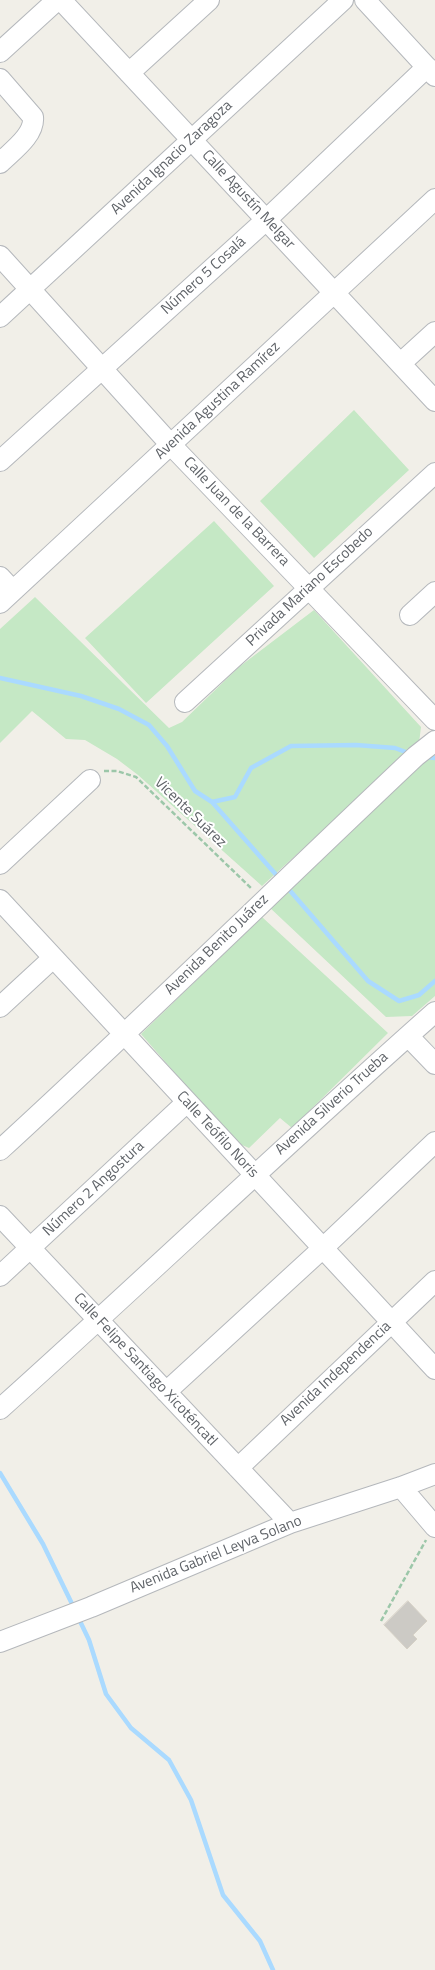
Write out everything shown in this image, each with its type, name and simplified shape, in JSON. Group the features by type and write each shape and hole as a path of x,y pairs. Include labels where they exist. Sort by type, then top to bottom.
{"street":[{"path":"0,52 57,0"},
{"name":"Calle Agustín Melgar","path":"61,0 402,363 435,401"},
{"path":"129,73 209,0"},
{"name":"Avenida Ignacio Zaragoza","path":"0,317 344,0"},
{"path":"365,0 431,72"},
{"name":"Número 5 Cosalá","path":"0,461 431,72"},
{"path":"0,79 34,120 30,133 0,163"},
{"name":"Avenida Agustina Ramírez","path":"4,590 171,445 435,199"},
{"name":"Calle Juan de la Barrera","path":"0,256 103,367 171,445 435,720"},
{"path":"402,363 435,332"},
{"name":"Privada Mariano Escobedo","path":"185,702 435,472"},
{"path":"410,615 435,592"},
{"name":"Avenida Benito Juárez","path":"0,1150 125,1035 381,789 435,741"},
{"path":"0,864 90,780"},
{"name":"Calle Teófilo Noris","path":"0,900 435,1369"},
{"path":"0,1007 54,958"},
{"name":"Avenida Silverio Trueba","path":"0,1409 98,1321 255,1174 435,1012"},
{"path":"408,1036 435,1064"},
{"name":"Número 2 Angostura","path":"0,1276 187,1102"},
{"path":"166,1392 435,1142"},
{"name":"Calle Felipe Santiago Xicoténcatl","path":"0,1216 290,1522"},
{"name":"Avenida Independencia","path":"238,1468 435,1281"},
{"name":"Avenida Gabriel Leyva Solano","path":"0,1642 91,1606 290,1522 401,1487 435,1474"},
{"path":"401,1487 434,1526"}],"path":[{"name":"Vicente Suárez","path":"90,780 102,771 117,770 136,777 264,901"},
{"path":"381,1621 434,1526"}],"green space":[{"path":"354,410 409,470 314,558 260,501"},
{"path":"214,521 274,586 146,703 85,638"},
{"path":"35,597 169,728 182,722 239,667 314,610 421,727 419,743 262,886 138,775 117,759 85,740 66,739 32,711 0,743 0,629"},
{"path":"435,749 435,996 412,1016 386,1017 268,906"},
{"path":"262,917 388,1033 292,1128 280,1118 249,1148 235,1142 141,1034"}],"building":[{"path":"408,1601 427,1621 413,1635 417,1639 407,1649 384,1625"}],"waterway":[{"path":"0,678 81,696 119,709 149,725 167,746 195,791 212,802 235,797 251,768 291,746 356,745 395,748 411,754"},
{"path":"425,757 435,758"},
{"path":"212,802 279,878"},
{"path":"286,886 368,981 399,1001 419,995 435,981"},
{"path":"0,1473 43,1544 74,1608"},
{"path":"78,1617 89,1640 106,1694 131,1728 169,1760 191,1800 223,1895 260,1941 273,1970"}]}
